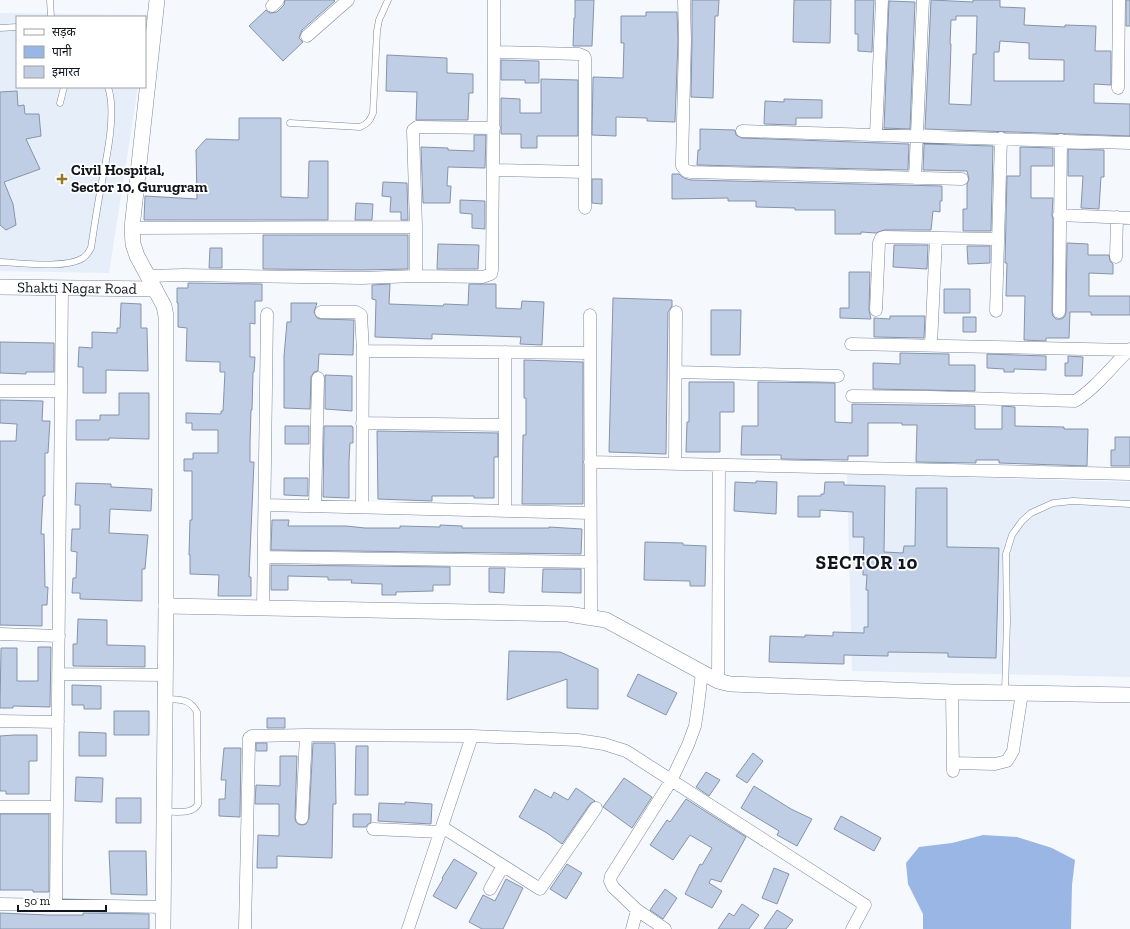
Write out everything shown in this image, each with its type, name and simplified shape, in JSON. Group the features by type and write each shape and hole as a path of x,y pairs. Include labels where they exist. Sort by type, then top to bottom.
{"street":[{"path":"157,0 132,228 133,244 137,256 164,306 166,316 166,606 163,929"},
{"path":"307,36 348,0"},
{"path":"151,283 184,275 362,278 416,276 483,277 491,274 494,170 494,0"},
{"path":"684,0 685,40 682,166 686,171 962,179"},
{"path":"876,134 882,0"},
{"path":"915,178 923,0"},
{"path":"1118,88 1119,0"},
{"path":"494,52 579,54 584,56 585,208"},
{"path":"416,276 413,130 417,127 494,128"},
{"path":"742,130 1130,143"},
{"path":"996,311 1000,138"},
{"path":"1059,312 1061,140"},
{"path":"494,170 584,172"},
{"path":"1059,216 1130,218"},
{"path":"1116,257 1117,217"},
{"path":"132,228 416,227"},
{"path":"876,310 879,243 881,238 998,239"},
{"path":"931,345 936,238"},
{"name":"Shakti Nagar Road","path":"0,287 62,288 151,283"},
{"path":"56,905 62,288"},
{"path":"321,312 359,313 362,319 362,507"},
{"path":"675,464 676,312"},
{"path":"263,608 267,314"},
{"path":"590,315 591,617"},
{"path":"852,344 1129,349"},
{"path":"852,396 1075,401 1090,390 1129,349"},
{"path":"363,351 590,353"},
{"path":"505,352 505,511"},
{"path":"676,372 838,376"},
{"path":"315,506 318,378"},
{"path":"0,391 61,391"},
{"path":"362,423 505,425"},
{"path":"590,462 1130,474"},
{"path":"718,681 719,465"},
{"path":"265,505 590,513"},
{"path":"264,557 591,562"},
{"path":"166,606 560,614 606,620 718,681 730,684 952,692 1130,695"},
{"path":"0,634 59,636"},
{"path":"666,929 637,910 613,887 610,881 611,876 671,781 688,745 695,726 702,672"},
{"path":"58,674 165,675"},
{"path":"952,692 953,767 995,764 1007,761 1013,751 1022,693"},
{"path":"0,721 58,722"},
{"path":"245,929 250,738 256,735 306,735 472,736 578,740 604,744 626,752 865,905 852,929"},
{"path":"302,818 306,735"},
{"path":"408,929 472,736"},
{"path":"0,807 57,807"},
{"path":"373,829 442,829 540,889 596,808"},
{"path":"490,889 503,866"},
{"path":"0,904 163,906"},
{"path":"632,929 637,910"}],"lane":[{"path":"50,0 51,16"},
{"path":"290,123 360,127 370,120 373,113 377,31 379,20 388,0"},
{"path":"0,28 16,27"},
{"path":"60,103 64,88"},
{"path":"0,262 54,264 83,258 91,248 107,152 111,118 111,101 108,88"},
{"path":"1005,693 1007,620 1006,554 1012,535 1022,521 1032,513 1053,504 1073,501 1130,504"},
{"path":"164,812 192,811 196,809 198,804 197,712 193,705 184,700 165,699"}],"shaded area":[{"name":"Civil Hospital, Sector 10, Gurugram","path":"0,13 149,15 146,35 146,16 16,16 16,88 138,88 109,273 0,271"},
{"path":"847,474 1130,482 1130,677 852,671"}],"water":[{"path":"983,835 1017,837 1052,848 1075,860 1072,885 1071,929 923,929 923,914 908,884 906,863 919,847 952,843"}],"building":[{"path":"285,0 335,1 302,30 299,38 303,42 283,61 249,26 266,10 270,13 277,12 284,5"},
{"path":"575,0 594,0 592,46 573,46"},
{"path":"692,0 719,0 718,16 715,16 713,98 691,97"},
{"path":"794,0 831,0 830,43 793,42"},
{"path":"855,0 874,0 872,52 858,51 858,34 855,34"},
{"path":"931,0 973,2 973,0 1000,0 1000,7 1025,8 1024,25 1065,27 1065,25 1096,26 1095,51 1111,51 1111,85 1094,84 1094,103 1130,104 1130,136 925,129","holes":["956,16 977,16 976,54 973,54 971,105 949,104 951,20 956,20","1000,41 1029,43 1029,59 1064,60 1064,81 994,81 994,52 999,52"]},
{"path":"1126,0 1130,0 1130,26 1126,26"},
{"path":"889,1 915,2 910,129 884,128"},
{"path":"646,12 677,12 678,40 675,122 647,121 647,118 616,117 616,136 592,135 593,77 623,78 624,43 621,43 621,16 646,16"},
{"path":"387,55 447,58 447,73 473,74 473,93 469,93 468,120 416,120 417,92 386,91"},
{"path":"501,60 539,61 539,83 525,83 525,80 501,80"},
{"path":"541,79 578,80 578,136 537,136 537,148 521,148 521,134 501,134 501,98 520,99 520,113 541,113"},
{"path":"17,91 18,106 24,105 25,114 39,114 41,136 26,139 40,169 4,182 13,204 16,225 6,230 0,225 0,92"},
{"path":"784,99 822,100 822,118 796,118 796,125 764,124 765,101 784,102"},
{"path":"239,118 281,118 281,197 308,198 309,161 328,161 328,220 144,220 145,196 197,199 196,150 206,139 239,140"},
{"path":"700,129 735,130 736,135 742,138 909,144 908,170 697,165 698,150 700,150"},
{"path":"474,135 486,135 485,168 448,167 447,186 451,186 450,203 423,203 421,147 474,151"},
{"path":"924,144 993,146 991,231 963,231 963,209 967,209 967,184 969,179 967,171 923,170"},
{"path":"1020,147 1053,148 1053,166 1031,166 1031,198 1053,198 1053,316 1056,319 1062,319 1066,312 1067,243 1088,244 1088,255 1109,255 1110,261 1113,264 1113,274 1089,273 1089,296 1130,296 1130,315 1091,315 1091,312 1070,312 1069,338 1046,338 1046,341 1024,340 1025,296 1006,296 1007,263 1005,263 1007,176 1020,176"},
{"path":"1068,149 1104,150 1104,177 1101,177 1099,209 1081,208 1083,176 1068,176"},
{"path":"672,174 679,174 684,178 691,180 942,186 942,201 940,201 940,212 933,211 931,230 884,230 876,233 861,232 861,234 835,234 835,210 795,210 795,208 756,207 756,201 728,201 728,198 672,199"},
{"path":"592,179 602,179 602,204 592,203"},
{"path":"383,182 407,183 408,220 401,220 401,212 390,212 391,197 382,196"},
{"path":"460,200 485,201 485,229 472,228 472,214 460,213"},
{"path":"356,203 373,204 372,220 355,220"},
{"path":"263,235 408,235 408,269 263,269"},
{"path":"438,244 479,245 478,269 437,269"},
{"path":"894,245 928,245 927,269 893,267"},
{"path":"967,246 990,246 990,263 968,264"},
{"path":"210,248 222,248 222,268 209,268"},
{"path":"849,272 870,272 869,310 871,319 840,318 840,308 849,308"},
{"path":"188,283 262,284 262,301 255,301 255,324 250,323 250,357 255,357 250,443 250,462 254,462 249,577 251,577 251,596 218,596 219,575 190,574 189,555 190,520 192,520 192,471 184,471 184,459 193,459 193,453 218,453 218,430 192,430 192,423 186,423 186,413 221,414 221,411 223,411 225,372 220,372 220,362 186,361 187,328 178,327 177,288 188,288"},
{"path":"390,284 389,304 443,306 444,304 468,305 469,284 496,284 496,308 521,309 522,301 544,302 542,345 520,344 521,337 432,334 432,339 375,337 376,300 372,299 372,285"},
{"path":"944,289 970,289 970,313 944,313"},
{"path":"613,298 672,300 672,306 668,312 666,454 609,452"},
{"path":"121,303 141,304 141,328 147,328 148,371 106,370 106,393 83,393 83,367 78,367 79,347 92,348 92,332 117,333 117,328 120,328"},
{"path":"291,303 317,303 314,312 317,318 354,320 353,355 319,354 318,371 314,372 311,377 310,409 284,408 284,356 287,322 291,322"},
{"path":"711,310 741,310 740,355 711,355"},
{"path":"890,316 925,316 924,338 874,337 874,318 890,319"},
{"path":"963,317 976,317 976,332 963,332"},
{"path":"0,342 54,343 54,372 26,372 26,374 0,373"},
{"path":"900,353 949,354 949,365 975,365 975,391 873,389 873,363 900,364"},
{"path":"987,354 1046,356 1046,370 1014,369 1014,372 1004,372 1004,369 987,368"},
{"path":"1068,356 1083,357 1082,376 1065,376 1065,363 1068,363"},
{"path":"524,360 583,362 583,504 522,504 523,435 526,435"},
{"path":"325,375 352,376 352,411 325,409"},
{"path":"689,382 734,382 734,412 720,412 720,452 686,452 687,422 689,422"},
{"path":"758,382 835,383 835,422 852,423 852,404 975,406 975,429 1002,429 1002,406 1015,407 1015,426 1088,429 1087,466 999,463 999,460 976,460 976,463 916,462 917,425 902,425 902,423 868,423 868,456 848,456 848,460 781,459 781,455 741,455 742,426 758,426"},
{"path":"119,393 149,393 149,439 109,438 109,440 76,440 76,420 100,420 100,415 119,415"},
{"path":"0,400 43,401 42,421 50,421 48,453 45,453 45,496 43,496 41,534 44,534 45,587 48,587 47,605 42,605 42,626 0,625 0,441 16,441 17,424 0,423"},
{"path":"285,426 309,426 309,444 285,444"},
{"path":"324,426 353,427 353,443 350,443 349,498 323,497"},
{"path":"377,431 498,433 498,457 494,457 494,498 474,498 474,496 432,496 432,501 378,499"},
{"path":"1115,437 1130,437 1130,466 1111,466 1111,450 1115,450"},
{"path":"284,478 308,478 308,496 284,495"},
{"path":"756,481 777,482 776,514 734,511 735,482 756,483"},
{"path":"825,482 844,482 844,485 885,486 884,552 903,553 904,546 915,546 916,488 947,488 947,547 999,548 996,658 948,657 948,653 888,652 888,656 844,655 844,664 769,662 770,636 833,636 833,632 864,633 864,627 868,627 868,590 866,590 867,575 863,575 864,537 853,537 853,512 820,510 820,517 798,517 798,496 821,496 821,494 824,494"},
{"path":"76,483 111,484 111,487 152,489 151,511 110,509 109,533 148,535 145,569 142,569 142,601 80,599 80,593 72,593 73,578 76,578 77,552 71,551 72,529 80,529 80,505 75,505"},
{"path":"272,520 289,520 288,526 400,528 400,526 440,527 440,525 462,526 462,528 549,527 582,529 581,554 271,550"},
{"path":"645,542 683,543 683,545 706,546 705,586 690,586 690,581 644,580"},
{"path":"271,565 450,567 450,585 433,585 433,591 396,592 396,595 382,595 382,584 351,583 352,580 328,580 328,577 288,576 288,590 271,590"},
{"path":"489,568 505,568 504,593 489,592"},
{"path":"543,569 581,569 581,593 542,592"},
{"path":"78,619 107,620 107,645 145,646 145,667 73,666 73,644 77,644"},
{"path":"38,647 51,647 50,707 13,706 13,708 0,708 1,648 17,648 17,681 38,681"},
{"path":"509,651 560,652 598,669 598,709 567,708 567,679 507,700"},
{"path":"638,674 677,693 666,715 627,696"},
{"path":"72,685 101,686 101,709 84,709 84,705 72,705"},
{"path":"114,711 149,711 149,735 114,735"},
{"path":"267,718 285,718 285,728 267,728"},
{"path":"79,732 106,733 106,756 79,756"},
{"path":"37,735 37,761 29,761 29,794 6,794 6,791 0,791 0,736"},
{"path":"256,743 267,743 267,751 256,751"},
{"path":"313,743 335,743 336,804 333,804 332,858 277,856 277,868 257,868 258,835 279,836 279,804 255,804 256,785 280,786 280,756 297,756 295,818 298,824 306,824 309,818"},
{"path":"356,746 368,746 368,795 355,795"},
{"path":"224,748 241,748 240,817 219,816 219,799 225,799 226,780 221,780"},
{"path":"753,753 763,761 747,783 736,776"},
{"path":"706,772 720,780 709,796 696,787"},
{"path":"76,777 103,778 102,802 75,801"},
{"path":"624,778 652,797 632,828 603,807"},
{"path":"754,786 791,809 812,819 797,846 777,835 779,831 741,808"},
{"path":"576,788 595,801 590,804 562,844 547,833 519,817 535,789 551,798 554,792 568,800"},
{"path":"116,798 141,798 141,823 116,823"},
{"path":"686,799 746,837 721,882 711,879 709,883 722,891 712,908 685,894 700,864 702,865 712,848 690,835 673,860 650,845 667,820 670,822"},
{"path":"405,802 432,804 431,824 378,821 379,803 405,804"},
{"path":"0,814 49,814 49,892 33,892 33,890 0,890"},
{"path":"353,814 371,814 371,822 366,827 353,827"},
{"path":"841,816 881,838 874,851 834,829"},
{"path":"109,851 146,851 147,895 111,894"},
{"path":"454,859 477,873 456,909 433,896"},
{"path":"567,864 582,873 566,899 550,889"},
{"path":"774,868 789,874 777,904 762,898"},
{"path":"506,879 523,888 503,929 482,929 469,922 483,895 495,901"},
{"path":"665,889 677,898 663,919 650,910"},
{"path":"742,904 759,915 749,929 718,929 729,913 734,916"},
{"path":"777,910 793,920 786,929 764,929"},
{"path":"0,913 48,915 83,915 83,913 149,914 149,929 0,929"}],"place":[{"name":"Civil Hospital, Sector 10, Gurugram","path":"62,179"}],"district":[{"name":"SECTOR 10","path":"867,562"}]}
